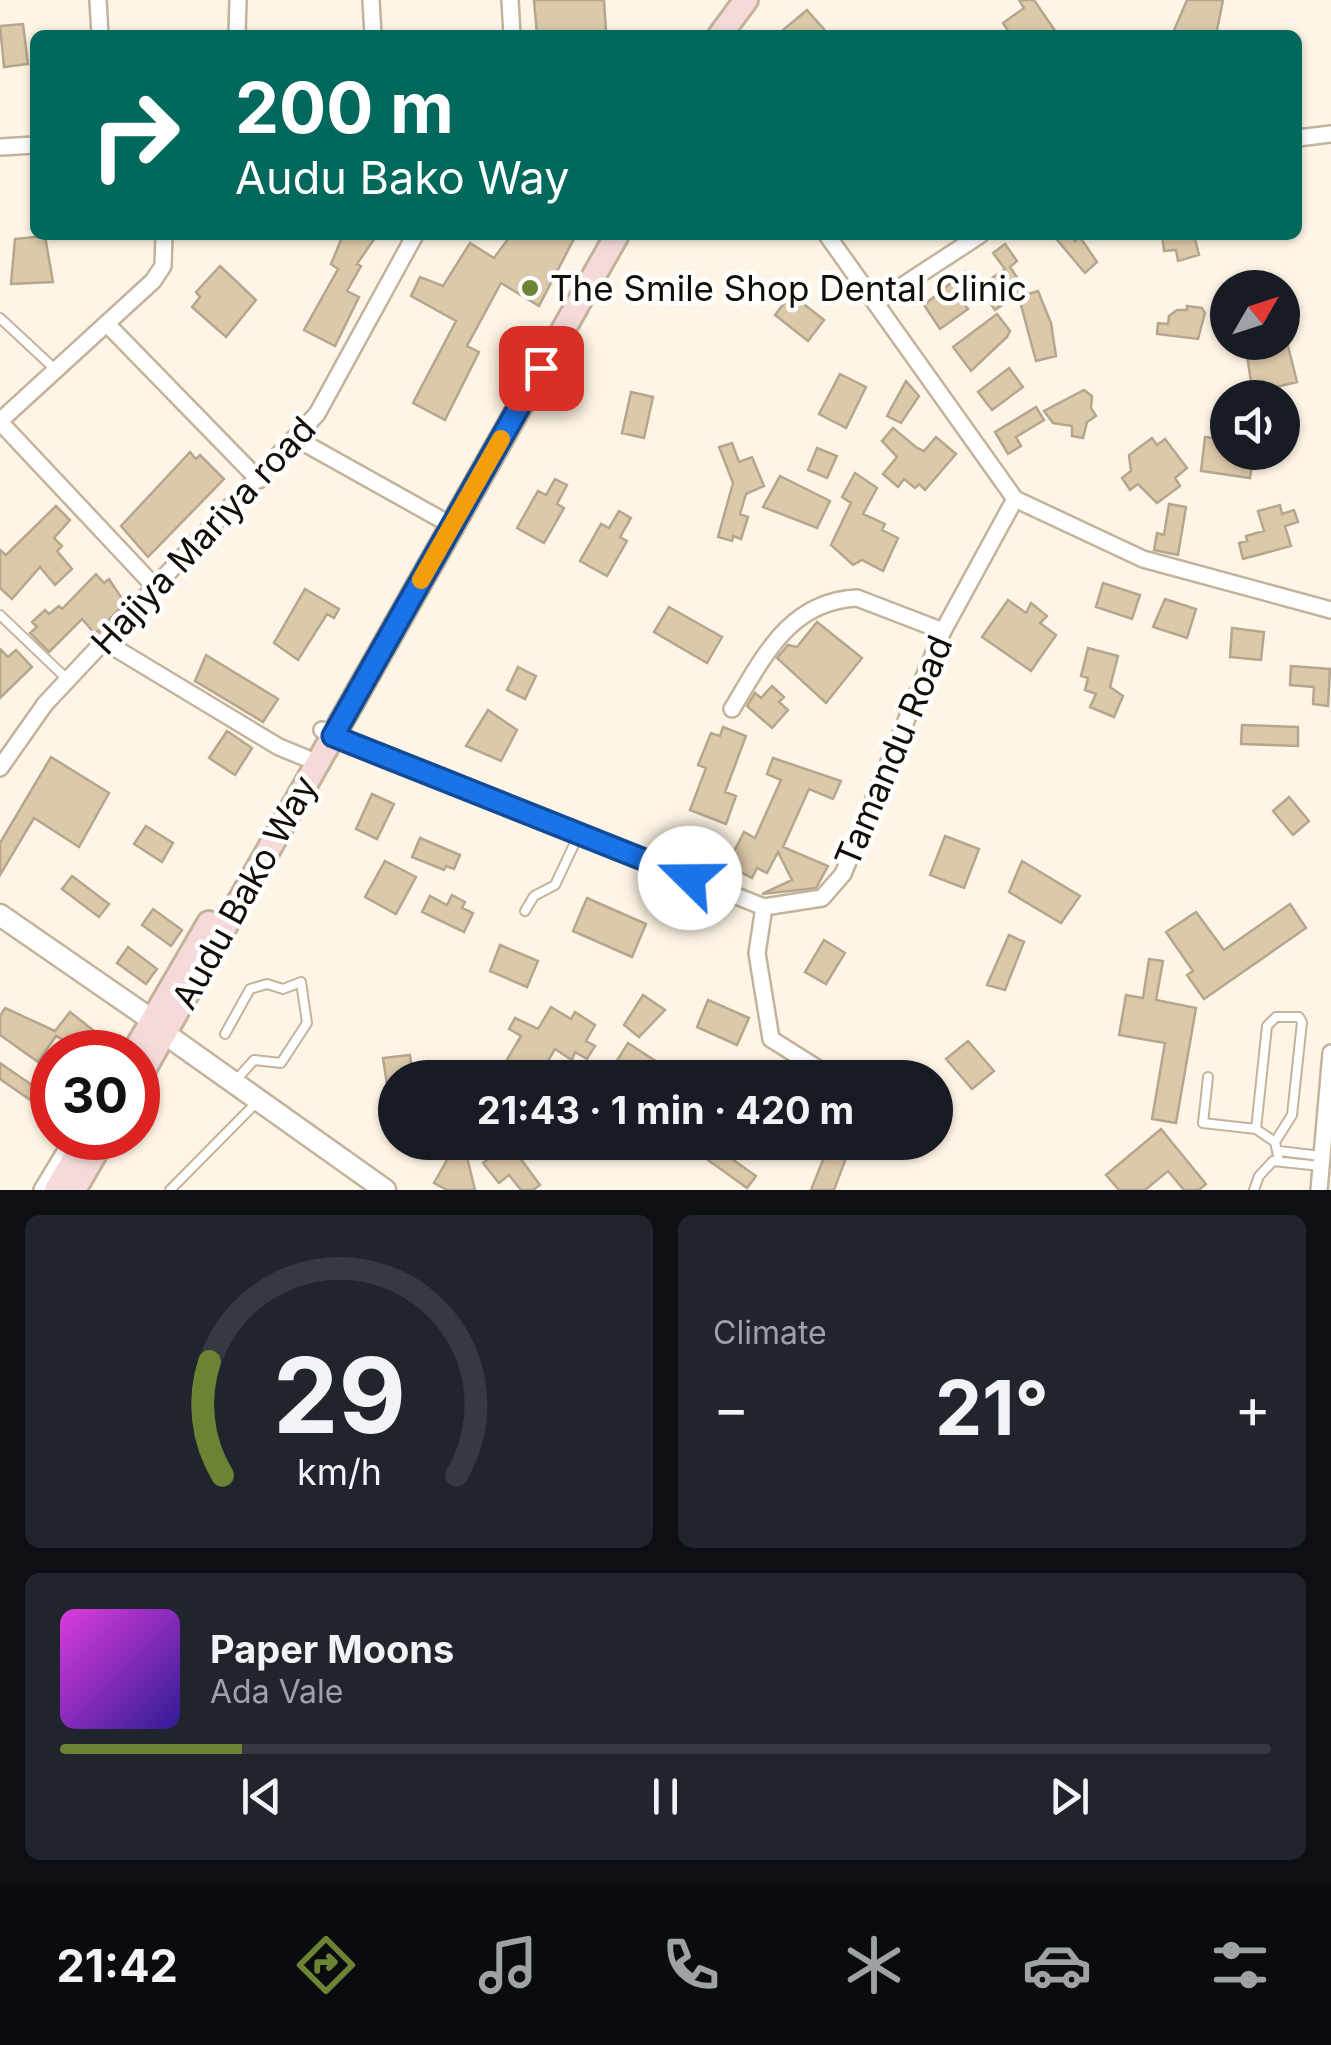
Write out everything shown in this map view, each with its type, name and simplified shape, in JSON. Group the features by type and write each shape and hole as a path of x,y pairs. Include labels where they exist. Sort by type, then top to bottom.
{"main road":[{"path":"724,30 746,0"},
{"path":"740,30 761,0"},
{"name":"Audu Bako Way","path":"157,1030 306,758 327,733 442,520 601,240"},
{"name":"Audu Bako Way","path":"154,1030 614,240"},
{"path":"56,1190 73,1160"},
{"path":"74,1190 91,1160"}],"street":[{"path":"98,0 100,30"},
{"path":"236,30 238,0"},
{"path":"371,0 373,30"},
{"path":"510,0 512,30"},
{"path":"1302,138 1331,134"},
{"path":"0,147 30,146"},
{"path":"156,588 0,422 107,324 163,266 164,240"},
{"name":"Hajiya Mariya road","path":"0,768 26,728 68,680 317,414 412,240"},
{"path":"832,240 1015,499 1143,560 1331,610"},
{"path":"876,303 972,240"},
{"path":"107,324 259,480"},
{"path":"297,439 442,520"},
{"name":"Tamandu Road","path":"764,907 822,898 843,874 943,630 1015,499"},
{"path":"732,709 784,627 799,616 842,599 857,598 943,630"},
{"path":"104,642 279,747 306,758"},
{"path":"327,733 764,907 758,953 771,1039 804,1060"},
{"path":"0,915 386,1190"},
{"path":"1320,1188 1331,1053"},
{"path":"42,1190 60,1160"}],"lane":[{"path":"0,318 57,371"},
{"path":"0,615 68,680"},
{"path":"525,911 534,896 555,884 579,834"},
{"path":"225,1034 250,989 257,984 283,989 298,981 304,987 307,1022 282,1063 254,1060 234,1082"},
{"path":"1254,1190 1278,1151 1292,1115 1302,1022 1298,1017 1276,1016 1268,1026 1256,1129"},
{"path":"1208,1077 1203,1123 1256,1129 1278,1151 1324,1163"},
{"path":"170,1190 259,1100"}],"building":[{"path":"534,0 604,0 606,30 537,30"},
{"path":"1019,0 1034,0 1055,30 1008,30 1003,23 1024,8"},
{"path":"1187,0 1223,0 1217,30 1174,30"},
{"path":"807,10 825,30 783,30"},
{"path":"23,24 28,64 4,67 0,26"},
{"path":"15,239 46,240 53,282 11,284"},
{"path":"341,240 374,240 357,264 361,266 347,291 359,297 335,346 304,330 338,269 331,264"},
{"path":"507,240 573,240 539,306 501,283 467,346 479,352 445,420 413,403 456,321 411,296 420,277 443,286 470,243 494,258"},
{"path":"1057,240 1082,240 1097,262 1085,273"},
{"path":"1163,240 1195,240 1199,255 1178,261 1176,250 1164,251"},
{"path":"1005,244 1017,261 1010,267 1028,294 1038,291 1051,323 1056,356 1036,361 1018,294 995,310 979,287 1005,269 993,253"},
{"path":"220,266 256,300 226,337 192,307 200,297 196,292"},
{"path":"965,271 977,288 961,300 968,309 940,329 924,305"},
{"path":"791,294 824,320 808,341 775,315"},
{"path":"1187,306 1202,308 1205,313 1198,339 1157,334 1158,323 1168,324 1169,316 1177,310 1187,310"},
{"path":"997,314 1010,331 971,371 953,347"},
{"path":"1248,360 1292,360 1296,380 1251,380"},
{"path":"1009,368 1023,387 992,410 978,392"},
{"path":"840,374 866,387 846,428 819,414"},
{"path":"906,381 919,396 901,423 887,416"},
{"path":"1084,390 1092,396 1091,408 1096,416 1087,422 1083,438 1072,436 1072,426 1053,423 1044,411"},
{"path":"631,392 653,397 644,438 622,433"},
{"path":"1036,407 1044,420 1016,437 1021,446 1008,454 995,432"},
{"path":"893,428 924,451 936,437 956,454 925,490 904,479 898,487 883,474 897,457 882,441"},
{"path":"1205,437 1210,438 1210,470 1251,470 1250,478 1201,471"},
{"path":"1152,438 1157,445 1165,439 1187,468 1175,478 1180,486 1157,503 1138,484 1130,490 1122,478 1131,471 1129,455"},
{"path":"732,443 739,462 752,457 764,486 746,494 740,514 748,517 741,539 733,536 732,541 718,537 733,483 719,447"},
{"path":"817,448 837,456 827,478 808,470"},
{"path":"190,452 196,459 200,455 224,479 148,557 121,526"},
{"path":"855,473 877,488 863,514 885,524 882,530 898,538 883,571 862,560 853,565 831,545 851,503 842,497"},
{"path":"780,476 830,501 817,528 763,507"},
{"path":"555,479 567,485 557,504 564,508 544,543 517,528 538,491 546,495"},
{"path":"1169,504 1186,507 1178,555 1154,550 1157,533 1164,535"},
{"path":"1280,505 1282,514 1294,510 1298,522 1285,526 1291,546 1243,559 1239,543 1247,541 1246,536 1264,531 1258,511"},
{"path":"56,506 70,520 54,538 62,546 57,551 72,569 55,585 40,567 12,599 0,588 0,550 6,555"},
{"path":"619,511 631,518 620,537 627,541 607,576 580,561 601,524 609,528"},
{"path":"96,574 104,583 109,579 125,603 95,634 82,619 49,652 30,633 37,627 32,622 45,610 49,614 59,606 62,609"},
{"path":"1103,583 1140,595 1132,619 1096,607"},
{"path":"305,589 339,609 334,618 327,614 298,660 274,643"},
{"path":"1165,599 1196,609 1187,638 1153,627"},
{"path":"1008,600 1026,613 1031,603 1047,616 1040,623 1056,635 1031,671 982,637"},
{"path":"669,607 722,637 707,663 654,632"},
{"path":"817,622 862,658 826,703 777,658 788,645 797,647"},
{"path":"1232,628 1264,632 1261,660 1230,657"},
{"path":"1088,648 1118,656 1110,687 1123,696 1114,717 1090,707 1096,694 1085,690 1088,678 1081,676"},
{"path":"0,649 8,657 16,650 32,667 0,698"},
{"path":"206,655 278,699 263,722 195,681"},
{"path":"1291,666 1330,669 1328,706 1313,704 1314,687 1290,685"},
{"path":"518,667 536,676 525,699 507,690"},
{"path":"772,686 784,697 779,702 788,710 772,728 747,706 755,693 761,698"},
{"path":"488,710 517,730 501,761 466,746"},
{"path":"1242,725 1298,727 1298,746 1241,744"},
{"path":"723,727 746,736 725,792 736,796 726,824 690,810 706,768 698,765 711,733 720,736"},
{"path":"227,731 252,748 235,775 209,758"},
{"path":"51,757 109,793 79,847 34,818 0,875 0,843"},
{"path":"773,758 841,781 833,799 809,789 783,847 828,866 816,888 762,894 792,880 778,852 767,873 757,868 752,878 727,865 744,832 755,838 781,780 767,774"},
{"path":"372,794 394,804 377,839 356,829"},
{"path":"1289,797 1309,821 1293,835 1273,811"},
{"path":"146,826 173,843 162,862 134,844"},
{"path":"945,836 979,849 964,888 930,875"},
{"path":"420,838 460,855 454,869 446,866 444,870 412,857"},
{"path":"385,861 416,877 396,914 365,897"},
{"path":"1022,861 1080,896 1061,923 1009,892"},
{"path":"72,876 109,904 99,917 62,889"},
{"path":"452,895 465,902 462,908 473,913 464,932 422,912 430,896 447,905"},
{"path":"587,898 646,924 632,957 573,931"},
{"path":"1290,904 1306,928 1204,999 1187,975 1193,971 1166,932 1196,912 1224,950"},
{"path":"153,909 182,930 171,946 142,925"},
{"path":"1009,935 1024,942 1005,990 987,985"},
{"path":"824,940 845,953 826,984 805,972"},
{"path":"500,945 538,961 527,987 490,971"},
{"path":"128,947 157,969 146,984 117,963"},
{"path":"1149,959 1163,961 1156,1000 1196,1008 1176,1123 1152,1119 1165,1043 1119,1035 1126,995 1143,998"},
{"path":"643,995 665,1010 639,1037 624,1025"},
{"path":"708,1000 749,1018 737,1045 697,1027"},
{"path":"551,1007 571,1019 575,1012 595,1025 586,1041 595,1046 587,1059 575,1052 572,1060 555,1049 549,1060 507,1060 521,1036 509,1029 515,1018 538,1029"},
{"path":"5,1008 53,1030 30,1030 30,1056 0,1035 0,1016"},
{"path":"70,1012 93,1030 56,1030"},
{"path":"968,1041 994,1071 972,1089 953,1067 953,1060 946,1059"},
{"path":"628,1043 654,1060 617,1060"},
{"path":"410,1055 411,1060 383,1060"},
{"path":"0,1063 30,1084 30,1100 0,1079"},
{"path":"1161,1129 1206,1184 1199,1190 1184,1190 1168,1171 1145,1190 1119,1190 1106,1175"},
{"path":"447,1160 468,1160 475,1190 447,1190 434,1183"},
{"path":"522,1160 540,1185 533,1190 521,1190 509,1175 499,1183 483,1163"},
{"path":"708,1160 733,1160 756,1176 747,1188"},
{"path":"823,1160 845,1160 834,1190 811,1190"}],"slow traffic":[{"path":"421,580 501,439"}],"place":[{"name":"The Smile Shop Dental Clinic","path":"530,288"}],"route":[{"path":"541,368 333,736 690,878"}]}
